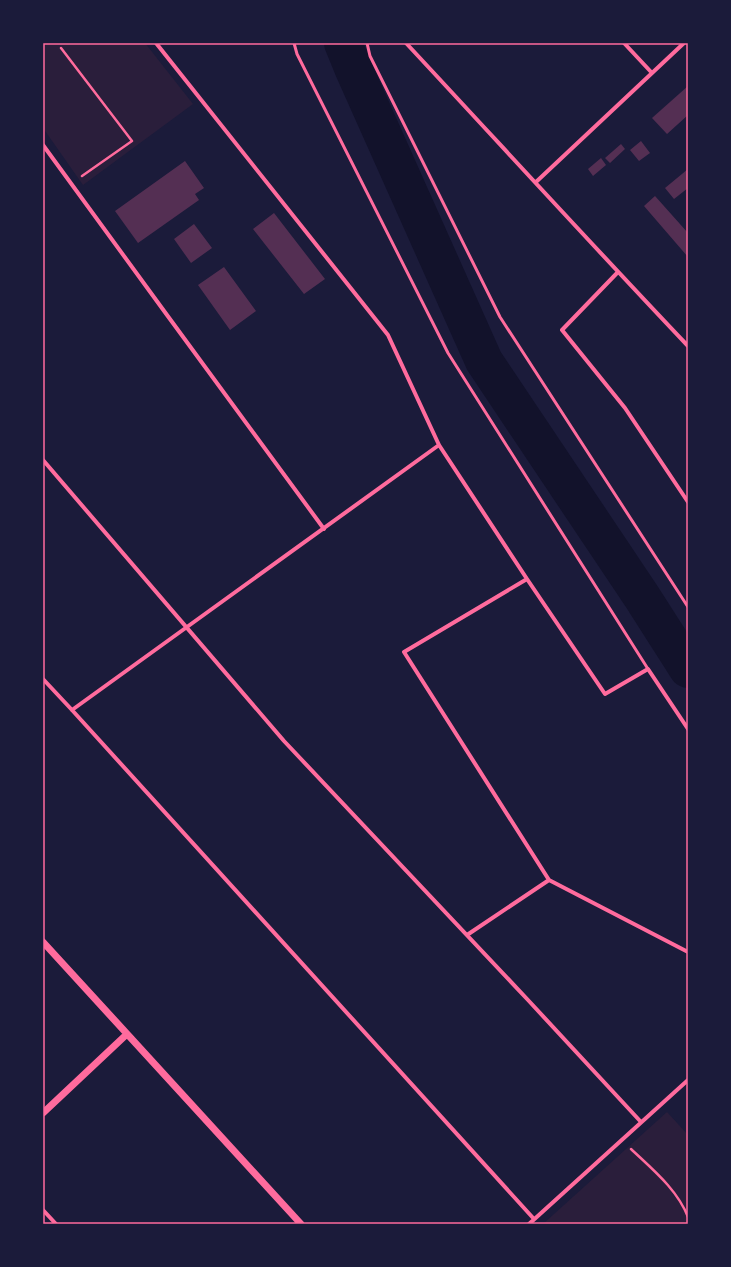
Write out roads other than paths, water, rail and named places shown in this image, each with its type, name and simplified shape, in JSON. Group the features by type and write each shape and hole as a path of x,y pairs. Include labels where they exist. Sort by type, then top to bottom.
{"street":[{"path":"156,43 388,335 439,445 604,694 648,669 688,729"},
{"path":"406,43 688,346"},
{"path":"624,43 652,73"},
{"path":"536,182 684,43"},
{"path":"43,145 324,529"},
{"path":"618,272 562,330 625,408 688,502"},
{"path":"72,710 439,445"},
{"path":"43,460 284,741 641,1122"},
{"path":"527,579 404,652 549,880 688,952"},
{"path":"43,679 534,1219"},
{"path":"467,936 549,880"},
{"path":"43,942 300,1224"},
{"path":"43,1113 127,1034"},
{"path":"529,1224 688,1080"},
{"path":"43,1210 56,1224"}],"lane":[{"path":"294,43 297,54 448,353 648,669"},
{"path":"367,43 370,56 500,317 688,607"}],"waterway":[{"path":"343,43 484,361 642,597 688,669"}]}
